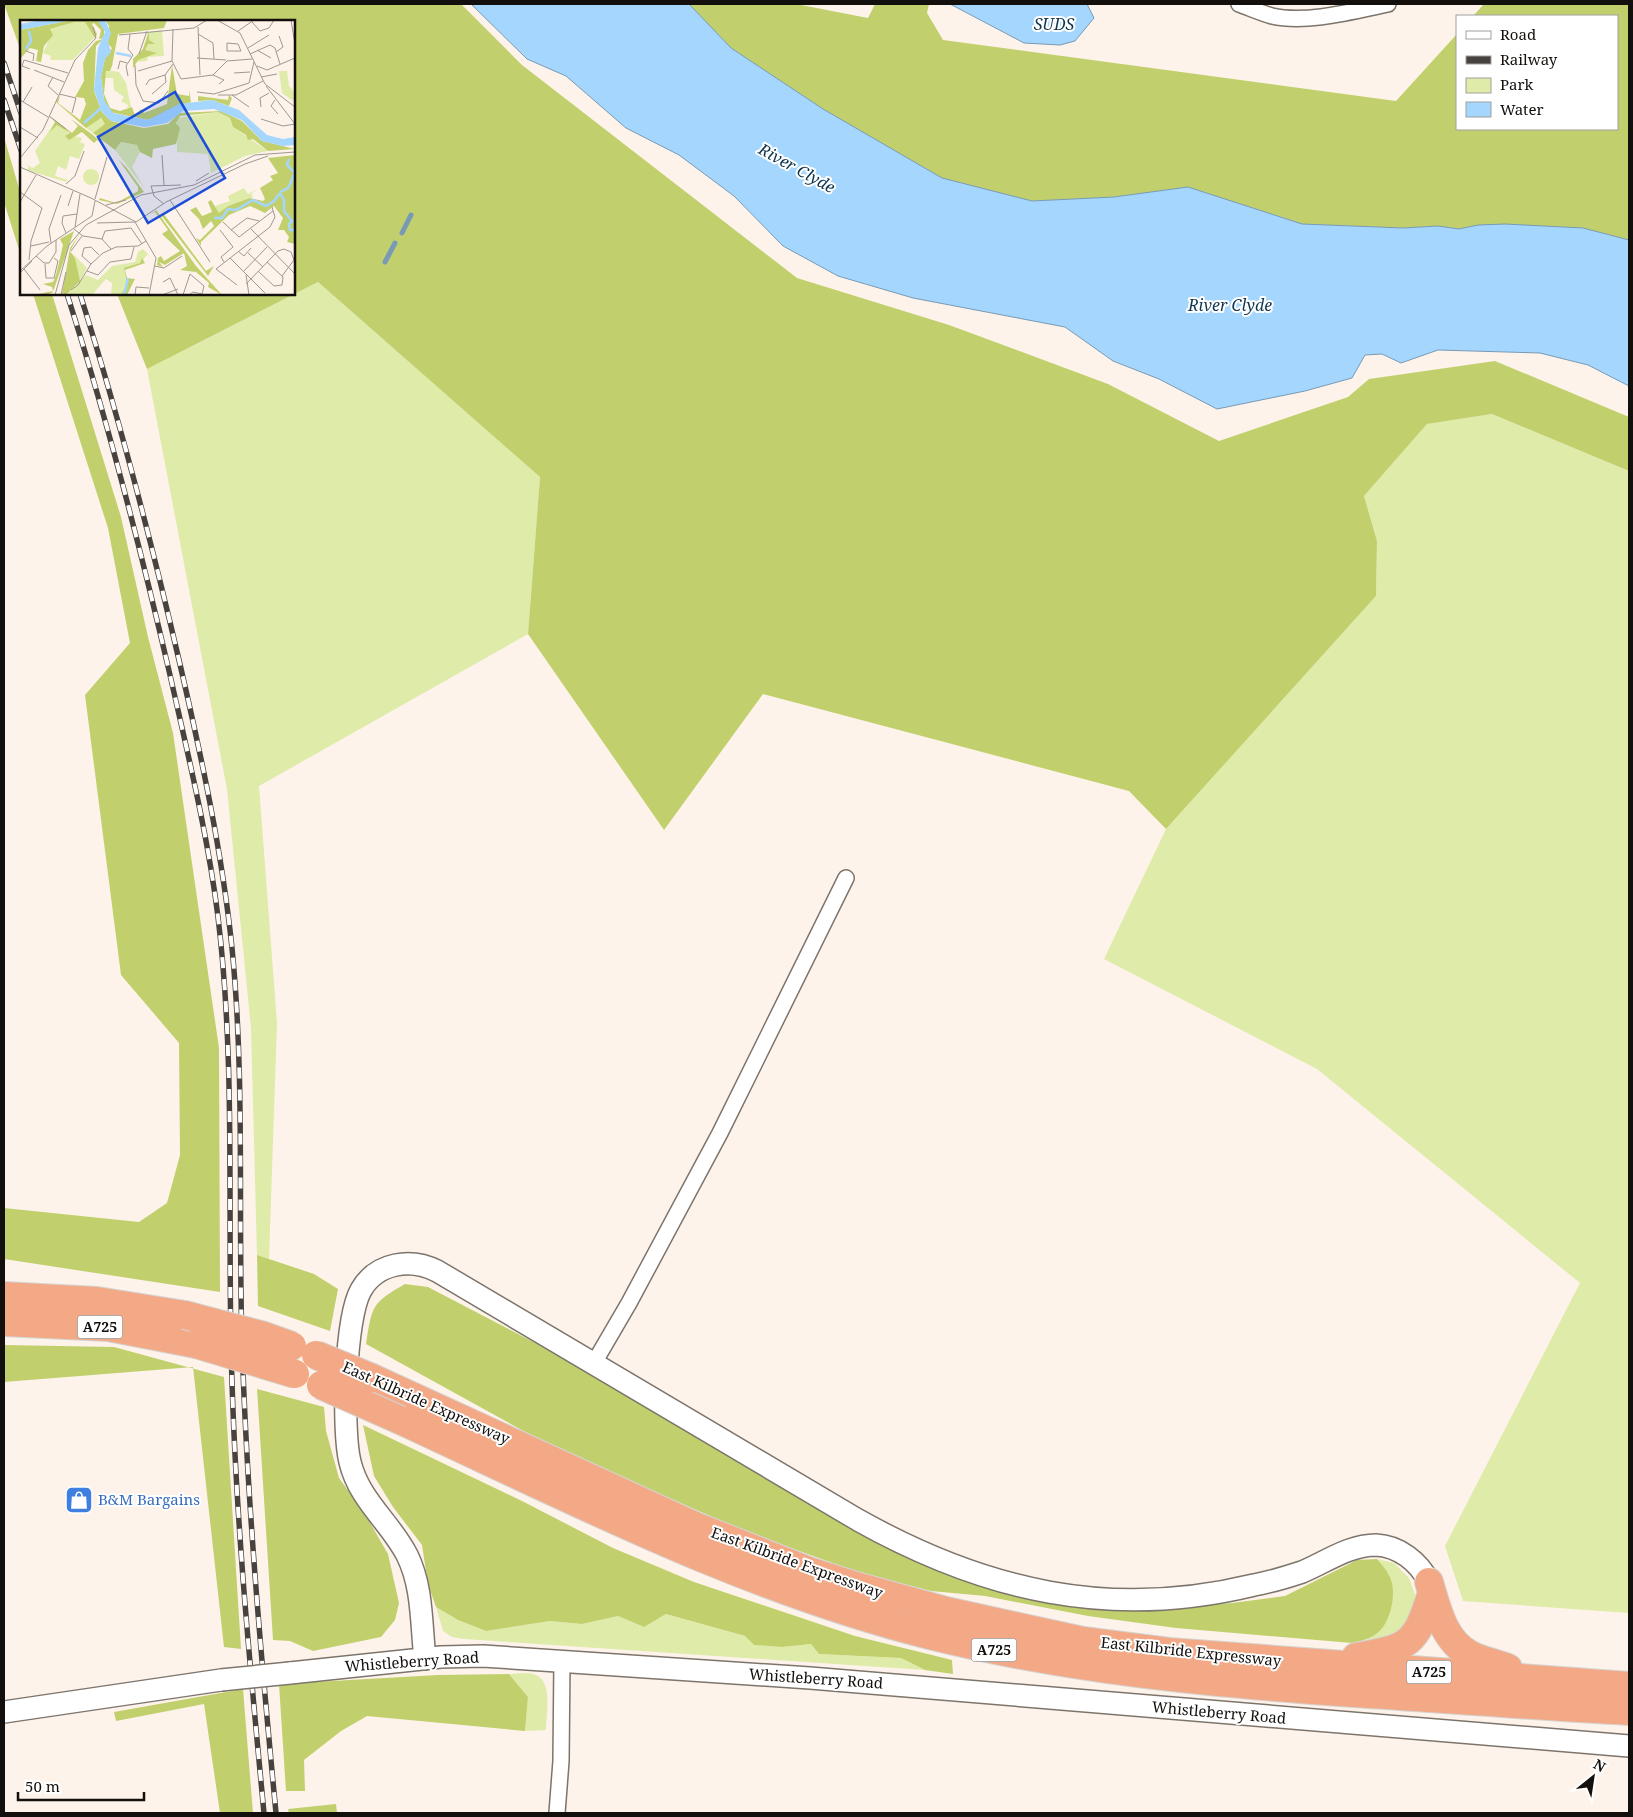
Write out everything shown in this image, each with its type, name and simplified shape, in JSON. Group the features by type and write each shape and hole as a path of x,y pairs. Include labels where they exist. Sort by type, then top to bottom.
{"highway":[{"name":"A725","path":"4,1278 80,1285 148,1308"},
{"name":"East Kilbride Expressway","path":"4,1296 89,1300 148,1308 261,1334 372,1378 687,1522 752,1549 856,1586 955,1613 1084,1641 1169,1652 1629,1686"},
{"name":"East Kilbride Expressway","path":"4,1322 108,1327 196,1344 295,1374 400,1420 698,1557 786,1591 935,1636 1082,1666 1200,1682 1629,1711"},
{"path":"1333,1665 1391,1651 1408,1642 1421,1626 1430,1587"},
{"path":"1430,1587 1444,1627 1454,1643 1473,1656 1507,1668 1525,1679"}],"main road":[{"path":"425,1659 420,1595 412,1567 407,1554 358,1486 347,1446 348,1362 353,1312 361,1290 380,1271 394,1265 410,1263 430,1267 885,1535 944,1563 1020,1587 1069,1596 1143,1599 1192,1596 1258,1584 1301,1572 1351,1549 1375,1545 1384,1546 1403,1554 1417,1564 1430,1587"},
{"name":"Whistleberry Road","path":"4,1712 221,1680 425,1659 483,1656 820,1679 1629,1746"}],"street":[{"path":"1239,4 1272,16 1295,18 1339,14 1388,4"},
{"path":"594,1363 629,1303 716,1140 846,878"},
{"path":"558,1813 561,1760 562,1660"}],"green space":[{"path":"4,4 461,4 522,65 797,278 949,325 1108,384 1219,441 1348,397 1369,379 1495,361 1629,417 1629,471 1492,414 1427,424 1364,496 1377,541 1376,596 1166,829 1129,791 763,694 664,830 528,634 540,477 318,282 295,294 295,20 20,20 20,48"},
{"path":"689,4 796,4 868,18 875,4 929,4 927,13 943,40 1396,101 1456,35 1456,130 1618,130 1618,15 1474,15 1484,4 1629,4 1629,240 1583,228 1478,225 1459,229 1438,226 1403,228 1302,224 1188,187 1114,197 1032,201 942,178 823,109 731,48"},
{"path":"4,137 20,192 20,253 4,202"},
{"path":"318,282 540,477 528,634 259,786 277,1023 269,1259 257,1255 251,1028 227,789 147,369"},
{"path":"33,295 52,295 121,517 148,637 173,733 219,1048 220,1292 4,1259 4,1208 139,1222 167,1203 180,1155 179,1043 121,975 85,695 130,643 108,528"},
{"path":"117,295 292,295 147,369"},
{"path":"1492,414 1629,471 1629,1613 1463,1601 1445,1546 1580,1283 1317,1069 1104,959 1166,829 1376,596 1377,541 1364,496 1427,424"},
{"path":"257,1255 314,1274 338,1289 330,1331 258,1306"},
{"path":"405,1284 428,1287 599,1376 854,1528 926,1566 1024,1597 1132,1610 1232,1603 1285,1596 1357,1560 1377,1559 1389,1575 1393,1588 1389,1616 1383,1627 1373,1636 1352,1643 1176,1628 1088,1616 985,1596 931,1591 860,1573 747,1532 556,1449 366,1344 375,1307 385,1296"},
{"path":"4,1345 114,1347 189,1367 4,1382"},
{"path":"193,1369 224,1377 241,1649 224,1647"},
{"path":"257,1389 324,1407 326,1431 339,1478 365,1514 388,1554 399,1603 395,1620 381,1637 313,1651 290,1641 273,1640"},
{"path":"363,1425 522,1501 613,1548 694,1582 855,1636 952,1660 953,1674 925,1670 901,1658 819,1654 811,1644 782,1647 754,1645 745,1636 666,1614 644,1627 618,1616 582,1624 550,1621 486,1631 458,1620 436,1607 428,1584 422,1545 393,1507 374,1476"},
{"path":"1377,1559 1394,1563 1409,1578 1416,1597 1406,1628 1380,1645 1352,1643 1367,1640 1390,1576"},
{"path":"436,1607 458,1620 486,1631 550,1621 582,1624 618,1616 644,1627 666,1614 745,1636 754,1645 782,1647 811,1644 819,1654 901,1658 925,1670 464,1639 452,1637 443,1631"},
{"path":"509,1674 536,1675 545,1684 547,1692 546,1730 525,1731 528,1697"},
{"path":"509,1674 528,1697 525,1731 367,1716 341,1731 304,1760 305,1791 286,1791 279,1684 438,1675"},
{"path":"243,1689 253,1813 220,1813 204,1704 116,1721 114,1712"},
{"path":"336,1804 337,1813 289,1813 288,1809"}],"water":[{"name":"River Clyde","path":"471,4 689,4 731,48 823,109 942,178 1032,201 1114,197 1188,187 1302,224 1403,228 1438,226 1459,229 1478,225 1505,224 1583,228 1629,240 1629,386 1588,365 1540,353 1438,350 1401,363 1382,354 1365,355 1352,378 1305,391 1217,409 1159,379 1113,361 1065,327 913,298 838,276 783,246 734,196 679,155 626,128 566,76 527,59"},
{"name":"SUDS","path":"950,4 1087,4 1094,18 1075,41 1060,45 1024,43"}],"waterway":[{"path":"402,233 411,215"},
{"path":"385,262 395,243"}],"railway":[{"path":"4,63 20,110"},
{"path":"4,100 20,147"},
{"path":"67,295 109,435 159,627 197,796 209,856 218,917 227,1023 229,1076 230,1290 235,1461 264,1813"},
{"path":"80,295 120,430 168,614 203,767 217,839 228,912 236,997 240,1096 241,1294 247,1461 276,1813"}],"place":[{"name":"B&M Bargains","path":"79,1500"}]}
